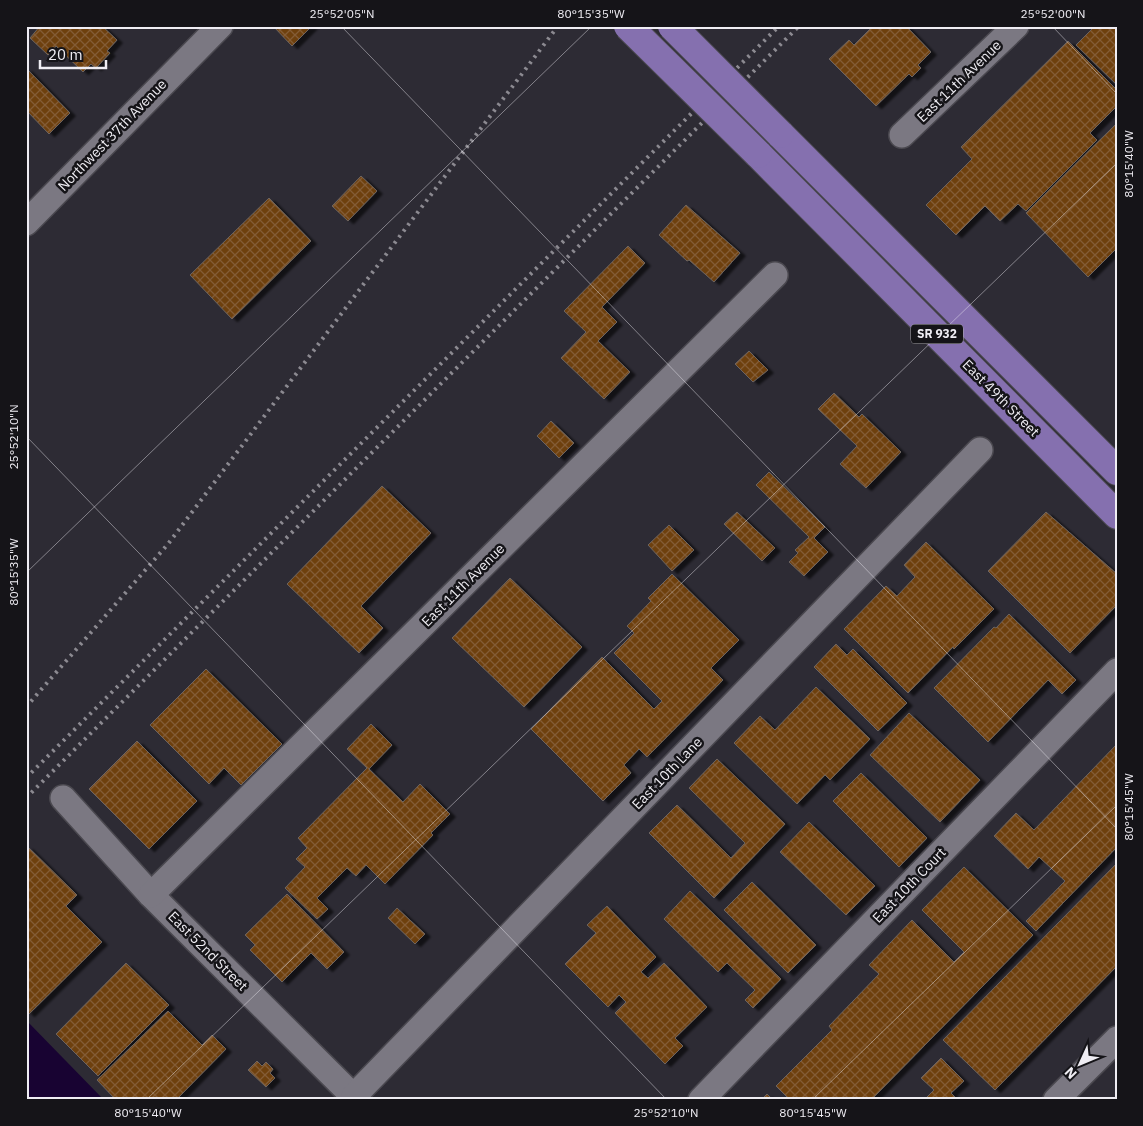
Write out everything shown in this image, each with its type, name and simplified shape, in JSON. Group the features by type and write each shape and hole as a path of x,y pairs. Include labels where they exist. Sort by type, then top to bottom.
{"main road":[{"name":"East 49th Street","path":"628,26 1117,515"},
{"name":"SR 932","path":"672,26 1117,471"}],"street":[{"name":"Northwest 37th Avenue","path":"26,223 220,26"},
{"name":"East 11th Avenue","path":"902,135 1016,26"},
{"name":"East 11th Avenue","path":"151,895 774,275"},
{"name":"East 10th Lane","path":"356,1098 980,450"},
{"name":"East 10th Court","path":"700,1100 1117,671"},
{"name":"East 52nd Street","path":"63,798 151,895 356,1098"},
{"path":"1056,1100 1117,1039"}],"shaded area":[{"path":"26,1020 104,1100 26,1100"}],"building":[{"path":"40,26 102,26 117,40 107,51 110,53 96,68 91,64 83,72 56,46 48,55 30,38"},
{"path":"273,26 312,26 292,46"},
{"path":"873,26 906,26 931,52 918,65 921,68 912,77 909,74 876,106 829,59 849,40 854,45"},
{"path":"1095,26 1117,26 1117,85 1076,45"},
{"path":"1068,41 1117,90 1117,106 1090,133 1097,140 1026,211 1018,204 1000,221 985,206 956,235 926,205 972,159 961,147"},
{"path":"26,68 70,113 49,134 26,110"},
{"path":"1117,123 1117,248 1088,277 1026,213"},
{"path":"361,176 377,191 348,221 332,206"},
{"path":"269,198 311,241 232,319 190,275"},
{"path":"686,205 740,253 714,282 689,260 687,261 659,235"},
{"path":"628,246 645,263 602,307 617,322 598,341 630,372 604,399 561,358 586,332 564,311"},
{"path":"749,351 768,370 753,382 735,364"},
{"path":"834,393 859,417 862,414 901,452 866,488 840,464 857,446 818,409"},
{"path":"551,421 574,443 559,458 537,436"},
{"path":"769,472 825,527 814,538 828,552 804,576 789,562 798,553 795,550 809,537 756,485"},
{"path":"382,486 431,533 361,606 383,628 359,653 287,584"},
{"path":"737,512 775,548 762,561 724,524"},
{"path":"1046,512 1117,574 1117,605 1070,653 988,571"},
{"path":"669,525 694,550 672,571 648,545"},
{"path":"926,542 994,609 908,693 844,629 886,586 897,596 915,577 904,565"},
{"path":"672,574 739,640 711,668 723,680 647,757 639,749 624,765 631,773 603,801 531,729 602,657 654,709 662,701 614,653 634,633 627,626 651,601 648,598"},
{"path":"510,578 582,647 524,707 452,638"},
{"path":"1009,614 1076,680 1062,694 1048,680 988,742 934,688"},
{"path":"836,644 847,655 853,649 907,703 878,731 814,667"},
{"path":"206,669 282,744 241,785 224,768 209,784 150,725"},
{"path":"816,687 870,739 830,780 825,775 797,804 734,743 760,716 775,730"},
{"path":"909,713 980,780 940,822 870,755"},
{"path":"371,724 392,745 369,769 403,802 420,784 450,814 431,833 433,835 385,884 366,865 356,876 347,868 317,898 328,909 317,919 285,888 305,867 296,859 307,848 298,838 367,768 347,749"},
{"path":"137,741 197,801 149,849 89,789"},
{"path":"1117,744 1117,847 1036,931 1026,921 1065,881 1039,857 1028,869 994,836 1016,813 1034,830"},
{"path":"717,759 785,824 714,898 649,833 677,805 731,858 745,843 689,788"},
{"path":"861,773 927,838 899,867 833,801"},
{"path":"809,822 875,886 846,915 780,852"},
{"path":"27,846 77,895 66,906 102,942 29,1014 26,1011"},
{"path":"1117,863 1117,966 995,1090 943,1040"},
{"path":"964,867 1033,935 871,1100 790,1100 776,1086 832,1030 829,1026 879,974 869,965 912,920 954,962 964,952 922,910"},
{"path":"752,882 816,945 788,973 724,910"},
{"path":"690,891 781,979 753,1008 745,1000 755,990 727,963 718,972 664,919"},
{"path":"287,894 344,952 327,969 311,953 282,982 250,950 255,945 245,935"},
{"path":"607,906 656,957 641,972 648,978 664,963 707,1007 675,1038 683,1046 665,1064 615,1013 626,1002 619,995 608,1007 565,964 596,933 587,925"},
{"path":"397,908 425,934 415,944 388,918"},
{"path":"126,963 169,1005 98,1076 56,1034"},
{"path":"168,1011 202,1045 212,1035 226,1049 176,1100 116,1100 97,1080"},
{"path":"941,1058 964,1081 951,1093 958,1100 924,1100 934,1090 921,1078"},
{"path":"257,1061 262,1066 266,1062 273,1069 270,1073 275,1078 266,1087 248,1070"},
{"path":"767,1094 773,1100 761,1100"}],"railway":[{"path":"26,707 168,544 558,26"},
{"path":"26,778 779,26"},
{"path":"26,798 799,26"}]}
